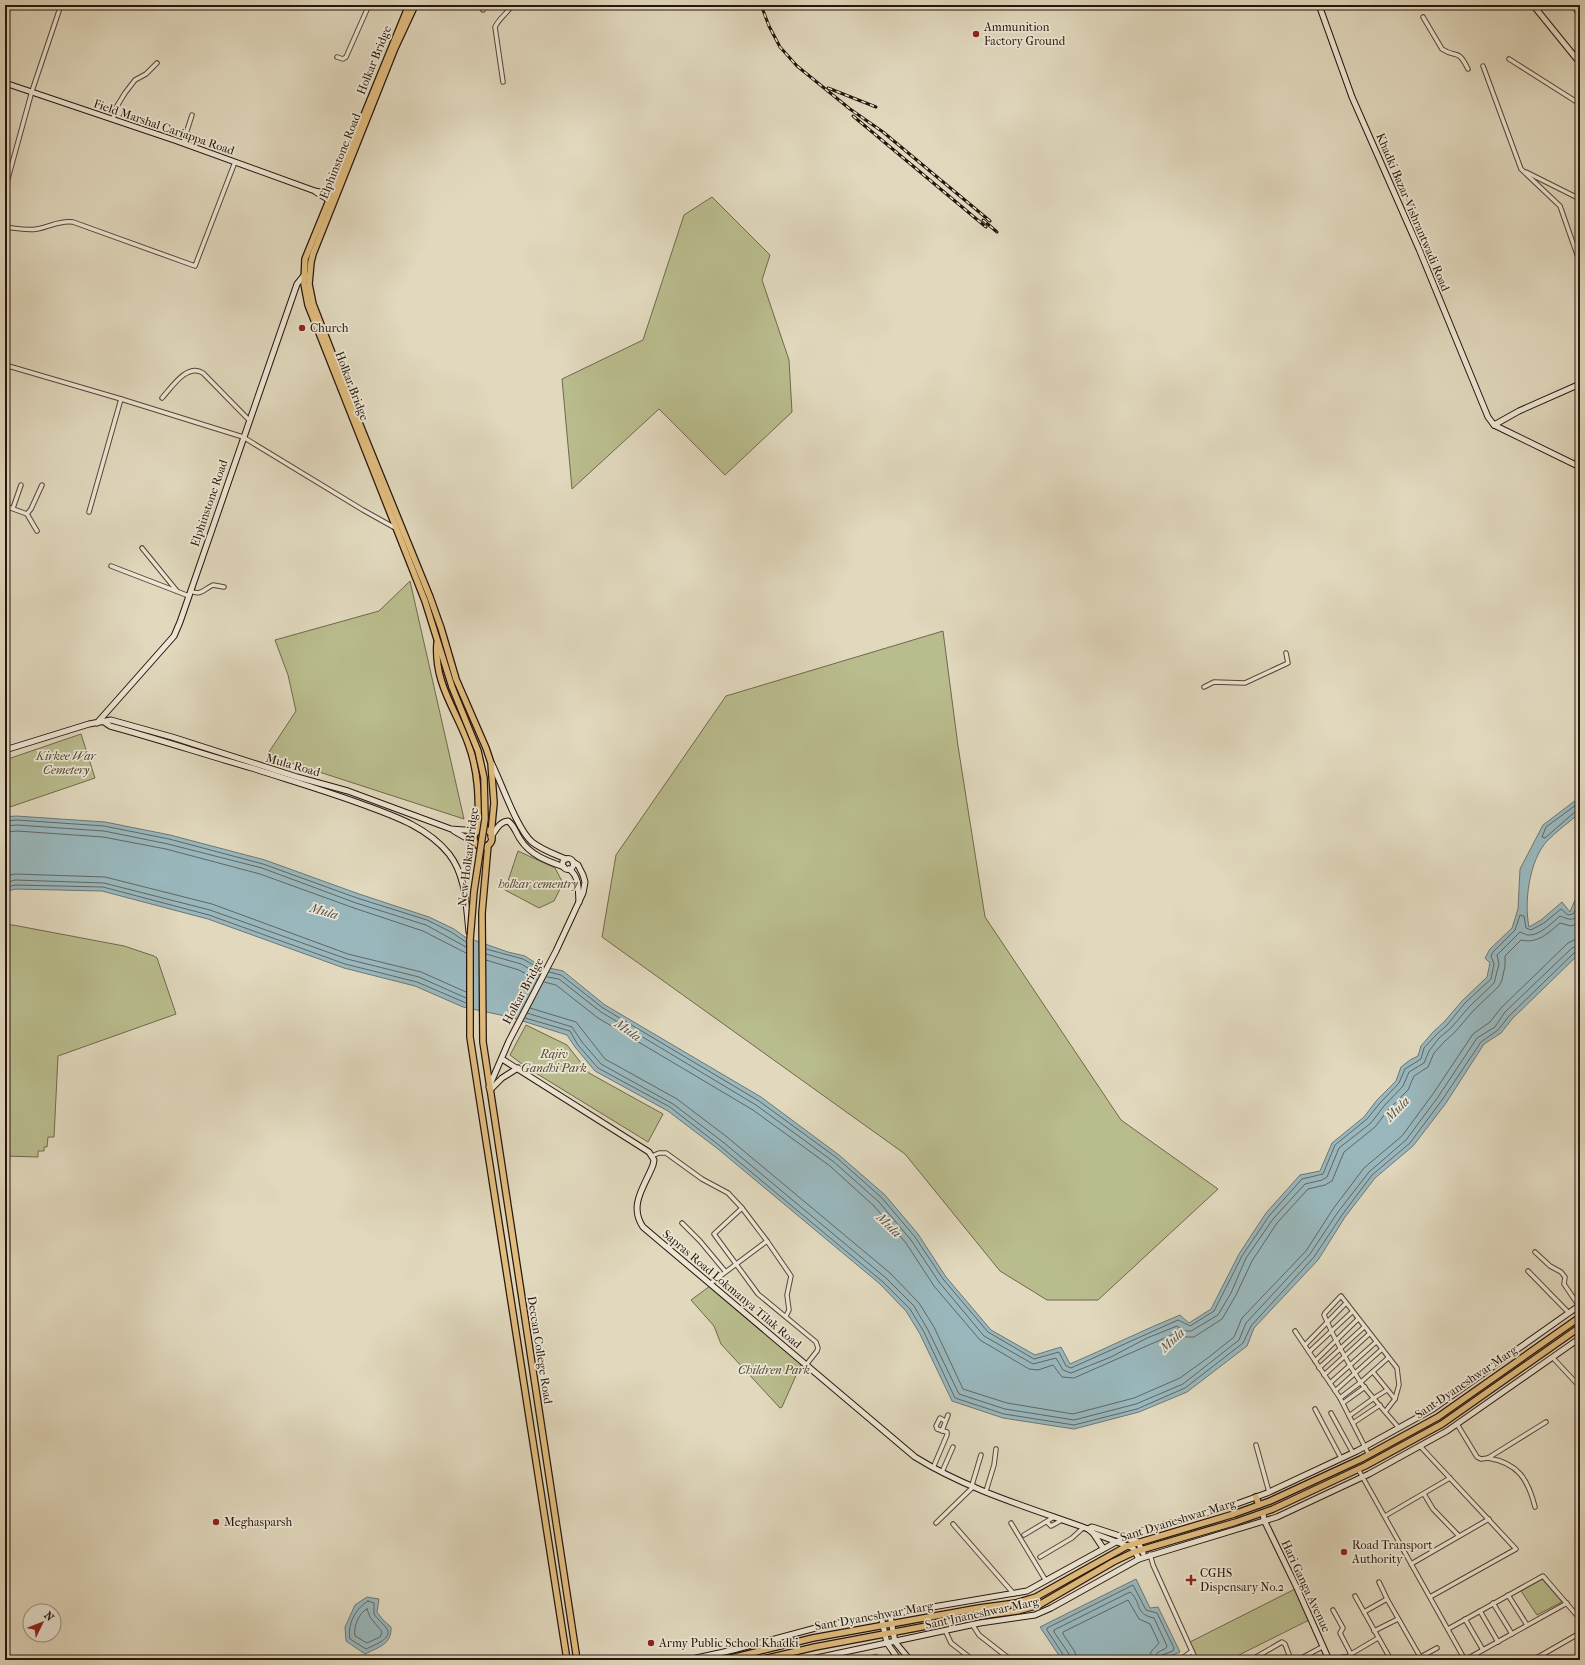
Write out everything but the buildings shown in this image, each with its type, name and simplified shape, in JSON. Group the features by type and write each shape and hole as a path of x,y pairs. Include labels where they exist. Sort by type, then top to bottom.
{"main road":[{"name":"Holkar Bridge","path":"334,194 409,5"},
{"name":"Elphinstone Road","path":"399,529 313,304 306,273 331,201 395,48 415,5"},
{"path":"399,529 441,628 456,679 491,763 494,803 491,842 488,845 481,847 475,843 474,836 478,831 479,805 475,768 468,744 440,680 436,663 438,638 399,529"},
{"name":"New Holkar Bridge","path":"438,638 452,687 478,751 484,778 486,819 474,891 470,940 471,1052"},
{"path":"478,831 485,830 491,836"},
{"name":"New Holkar Bridge","path":"483,1042 482,913 488,845"},
{"name":"Deccan College Road","path":"483,1042 577,1660"},
{"name":"Deccan College Road","path":"471,1052 478,1088 567,1660"},
{"name":"Sant Dyaneshwar Marg","path":"723,1660 813,1638 1030,1600 1127,1546 1234,1514 1258,1505 1369,1455 1438,1417 1580,1317"},
{"name":"Sant Dyaneshwar Marg","path":"759,1660 815,1646 1033,1607 1048,1601 1113,1562 1139,1550 1262,1513 1358,1469 1442,1424 1580,1327"},
{"path":"1256,1497 1258,1505"}],"street":[{"path":"5,269 7,242 5,227 7,182 32,91 61,5"},
{"path":"337,58 343,59 346,57 369,5"},
{"path":"483,10 484,5"},
{"path":"503,82 495,27 509,11 512,5"},
{"name":"Khadki Bazar-Vishrantwadi Road","path":"1319,5 1352,96 1419,249 1488,417 1494,425"},
{"path":"1533,5 1580,63"},
{"path":"1574,5 1580,19"},
{"path":"1423,17 1442,49 1458,54 1468,69"},
{"path":"1509,59 1580,104"},
{"path":"113,119 117,106 135,80 146,74 157,64"},
{"path":"1483,66 1521,169 1560,206 1580,263"},
{"name":"Field Marshal Cariappa Road","path":"5,82 183,143 315,191"},
{"path":"183,143 192,115"},
{"path":"5,227 37,229 59,222 73,222 195,266 235,162"},
{"path":"1521,169 1580,199"},
{"path":"315,191 334,194"},
{"path":"315,191 331,201"},
{"name":"Elphinstone Road","path":"97,723 174,636 190,594 297,284 306,273"},
{"path":"5,366 121,399 243,437 399,529"},
{"path":"162,398 184,374 198,370 203,373 249,420"},
{"path":"1494,425 1518,411 1580,384"},
{"path":"89,512 121,399"},
{"path":"1494,425 1580,467"},
{"path":"13,508 21,485"},
{"path":"27,514 31,509 42,485"},
{"path":"5,506 27,514 37,531"},
{"path":"142,548 178,592"},
{"path":"111,566 178,592 190,594 200,593 213,585 224,587"},
{"path":"1204,687 1214,682 1245,683 1288,663 1286,653"},
{"name":"Mula Road","path":"5,750 111,720 161,734 194,747 360,803"},
{"name":"Mula Road","path":"104,722 110,726 159,740 194,747 348,791 451,829 478,831"},
{"path":"159,740 161,734"},
{"path":"491,763 526,835 531,842 545,850 566,859 571,859 574,862 572,867 566,868"},
{"path":"335,794 337,788"},
{"name":"New Holkar Bridge","path":"360,803 413,824 435,840 449,854 464,885 470,940"},
{"path":"491,836 499,824 508,821 510,822 520,839 531,852 548,862 566,868 576,876 579,903"},
{"path":"451,829 475,843"},
{"path":"566,859 563,861 566,868"},
{"name":"Holkar Bridge","path":"490,1089 509,1041 556,951 583,893 585,882 581,870 574,862"},
{"path":"502,1059 643,1148 652,1156 662,1152 670,1155 702,1179 724,1190 742,1208 791,1276 787,1295 788,1310 786,1316"},
{"path":"490,1089 502,1078 518,1068"},
{"path":"496,1073 502,1078"},
{"name":"Sapras Road Lokmanya Tilak Road","path":"652,1156 653,1165 637,1198 637,1210 640,1222 648,1232 711,1283 915,1457 933,1468 973,1486 1086,1528 1093,1533 1139,1550"},
{"path":"742,1208 714,1234 758,1294 809,1335 818,1345 817,1351 806,1364"},
{"path":"682,1223 700,1241 725,1272"},
{"path":"711,1283 767,1241"},
{"path":"1535,1252 1550,1266 1561,1272 1565,1277 1564,1284 1580,1306"},
{"path":"1528,1271 1569,1313"},
{"path":"1385,1412 1395,1399 1399,1385 1397,1368 1341,1296 1324,1316 1327,1323 1361,1382 1385,1412 1399,1428"},
{"path":"1304,1345 1346,1303"},
{"name":"Sant Jnaneshwar Marg","path":"687,1660 733,1650 811,1628 1027,1591 1116,1542 1142,1531 1231,1506 1256,1497 1365,1447 1433,1409 1580,1306"},
{"path":"1309,1352 1352,1312"},
{"path":"1314,1361 1358,1319"},
{"path":"1319,1368 1364,1327"},
{"path":"1295,1331 1343,1403 1369,1455"},
{"path":"1324,1375 1370,1334"},
{"name":"Sant Jnaneshwar Marg","path":"807,1660 972,1624 1026,1617 1042,1612 1150,1554 1238,1530 1264,1520 1277,1517 1363,1477 1420,1446 1457,1424 1580,1338"},
{"path":"1330,1383 1376,1342"},
{"path":"1335,1391 1382,1349"},
{"path":"1340,1398 1388,1358"},
{"path":"1553,1358 1580,1387"},
{"path":"1373,1372 1395,1399"},
{"path":"1343,1403 1365,1387"},
{"path":"1350,1416 1387,1390"},
{"path":"1354,1423 1380,1405"},
{"path":"1314,1409 1342,1458"},
{"path":"1330,1413 1353,1453"},
{"path":"942,1431 948,1415"},
{"path":"933,1468 947,1435 946,1432 937,1429 936,1426 940,1418 945,1421"},
{"path":"1488,1458 1546,1422"},
{"path":"1457,1424 1477,1457 1481,1459 1488,1458 1498,1460 1508,1464 1518,1471 1525,1479 1531,1490 1535,1507"},
{"path":"1256,1445 1269,1492"},
{"path":"942,1472 953,1446"},
{"path":"1420,1446 1516,1549 1430,1597"},
{"path":"986,1491 995,1459 996,1449"},
{"path":"936,1523 973,1486 981,1455"},
{"path":"1358,1469 1465,1660 1567,1603"},
{"path":"1385,1516 1450,1478"},
{"path":"1424,1494 1433,1509 1459,1536"},
{"name":"Hari Ganga Avenue","path":"1262,1513 1329,1660"},
{"path":"1024,1535 1054,1517"},
{"path":"1047,1522 1051,1526 1062,1520"},
{"path":"1411,1564 1489,1520"},
{"path":"1011,1523 1046,1581"},
{"path":"953,1524 1014,1594"},
{"name":"Sapras Road Lokmanya Tilak Road","path":"1086,1528 1092,1527 1138,1542"},
{"path":"1040,1557 1086,1528"},
{"path":"1093,1533 1103,1548"},
{"path":"1138,1542 1142,1558"},
{"path":"1150,1554 1153,1565 1196,1660"},
{"path":"1448,1629 1543,1576 1580,1619"},
{"path":"1379,1582 1421,1659"},
{"path":"1508,1595 1527,1625"},
{"path":"1355,1596 1391,1660"},
{"path":"1364,1612 1387,1599"},
{"path":"1493,1603 1512,1634"},
{"path":"1333,1610 1343,1628 1340,1633 1354,1660"},
{"path":"1480,1611 1498,1642"},
{"path":"890,1615 895,1642 910,1660"},
{"path":"881,1616 886,1643 899,1660"},
{"path":"1374,1631 1398,1619"},
{"path":"1465,1619 1483,1650"},
{"path":"972,1624 979,1636 1011,1660"},
{"path":"945,1630 951,1643 973,1660"},
{"path":"1533,1660 1580,1633"},
{"path":"1335,1660 1343,1657 1346,1658 1378,1638"},
{"path":"1250,1660 1282,1642 1285,1644 1291,1660"},
{"path":"1298,1660 1322,1647"},
{"path":"1415,1660 1421,1659 1437,1648"},
{"path":"1180,1660 1192,1651"}],"green space":[{"path":"712,197 770,255 762,280 789,360 792,412 725,475 659,409 572,489 562,379 643,340 684,215"},
{"path":"410,581 464,819 267,755 296,711 288,675 275,640 379,611"},
{"path":"943,631 958,746 985,917 1121,1120 1218,1189 1098,1300 1047,1300 1000,1271 905,1154 602,937 616,855 726,696"},
{"name":"Kirkee War Cemetery","path":"81,734 95,778 10,807 5,793 5,760"},
{"name":"holkar cementry","path":"518,851 555,868 563,883 554,901 539,908 505,890"},
{"path":"5,925 13,925 124,946 154,956 157,958 176,1014 58,1056 54,1137 48,1137 47,1147 44,1147 44,1151 38,1151 38,1157 5,1156"},
{"name":"Rajiv Gandhi Park","path":"526,1025 567,1045 589,1073 663,1114 648,1142 526,1067 510,1055"},
{"name":"Children Park","path":"710,1286 801,1364 782,1407 780,1408 721,1344 714,1326 691,1300"},
{"path":"1542,1579 1562,1602 1537,1615 1521,1591"},
{"path":"1297,1588 1311,1619 1229,1660 1196,1660 1188,1643"},
{"path":"877,1654 884,1660 851,1660"}],"water":[{"name":"Mula","path":"1580,797 1580,813 1547,841 1536,859 1529,882 1527,906 1529,927 1541,920 1562,902 1570,912 1575,900 1580,896 1580,953 1512,1019 1501,1033 1484,1044 1446,1103 1413,1146 1375,1178 1345,1217 1318,1260 1254,1328 1247,1346 1187,1392 1139,1412 1074,1429 1003,1418 952,1401 920,1334 906,1311 880,1284 718,1149 668,1111 595,1071 567,1035 510,1017 463,1007 415,986 344,968 208,919 102,891 15,889 5,892 5,817 16,816 105,822 170,835 265,860 359,894 429,917 454,929 465,937 508,952 525,956 540,966 563,971 605,1005 761,1097 839,1155 885,1195 918,1234 946,1277 991,1330 1035,1355 1061,1347 1070,1364 1180,1315 1189,1323 1211,1309 1239,1254 1266,1213 1300,1175 1320,1171 1332,1143 1364,1117 1377,1100 1396,1081 1401,1067 1418,1056 1421,1046 1433,1032 1487,977 1490,963 1485,958 1490,949 1512,928 1518,909 1520,869 1543,825"},
{"path":"1136,1579 1150,1608 1158,1607 1180,1652 1160,1660 1062,1660 1040,1627"},
{"path":"367,1597 379,1599 377,1612 391,1627 391,1633 384,1644 365,1654 346,1641 345,1627 355,1605"}],"railway":[{"path":"761,5 769,26 780,47 797,66 850,109 883,132 990,221"},
{"path":"828,88 876,107"},
{"path":"853,116 986,227"},
{"path":"983,220 997,232"}],"place":[{"name":"Ammunition Factory Ground","path":"976,34"},
{"name":"Church","path":"302,328"},
{"name":"Meghasparsh","path":"216,1522"},
{"name":"Road Transport Authority","path":"1344,1552"},
{"name":"CGHS Dispensary No.2","path":"1191,1580"},
{"name":"Army Public School Khadki","path":"651,1643"}]}
